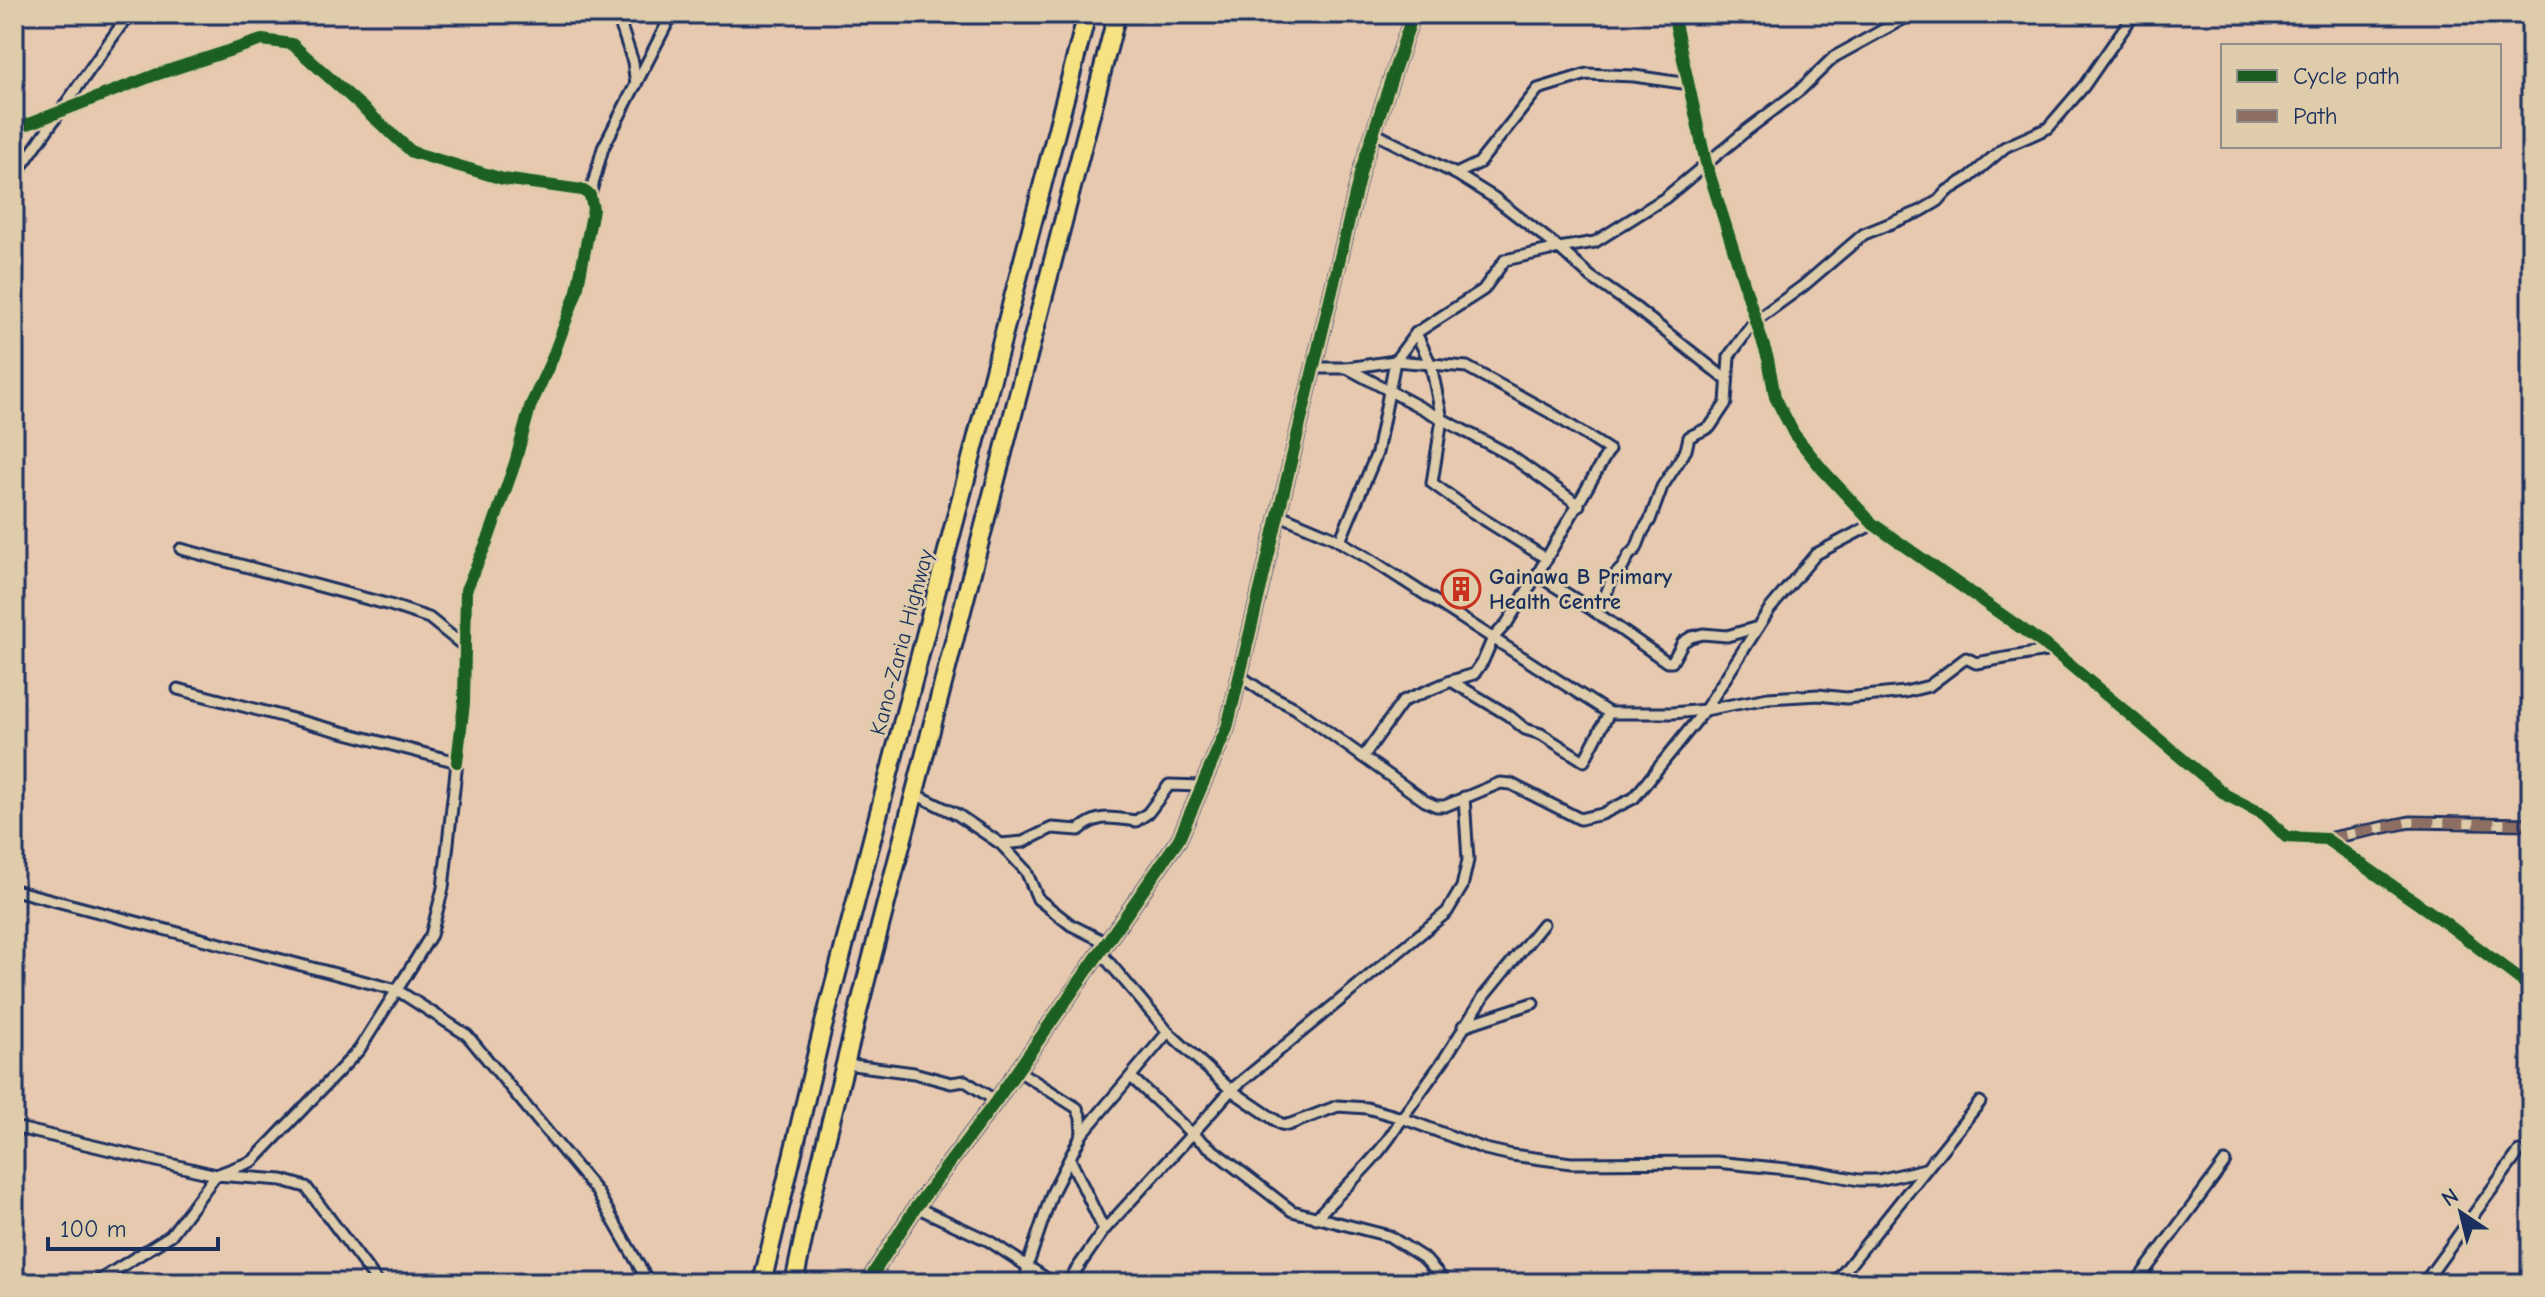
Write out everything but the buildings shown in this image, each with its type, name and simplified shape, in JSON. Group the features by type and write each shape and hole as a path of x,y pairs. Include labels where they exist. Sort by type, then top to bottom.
{"highway":[{"name":"Kano-Zaria Highway","path":"762,1283 822,1031 1087,14"},
{"path":"794,1283 845,1064 1117,14"}],"street":[{"path":"14,177 129,14"},
{"path":"617,14 633,62 636,85"},
{"path":"95,1283 171,1235 216,1175 253,1161 264,1150 359,1050 431,935 443,888 464,703 466,590 515,463 530,407 577,291 593,209 590,195 603,148 672,14"},
{"path":"867,1283 916,1207 996,1101 1179,839 1227,728 1361,170 1413,14"},
{"path":"1673,14 1706,163 1768,359 1775,397 1794,434 1873,524 2052,650 2226,795 2265,815 2286,837 2326,839 2410,822 2531,824"},
{"path":"1340,541 1377,453 1395,361 1416,333 1483,290 1505,260 1595,242 1665,198 1800,90 1834,57 1912,14"},
{"path":"1594,611 1612,578 1636,549 1662,487 1686,450 1689,437 1710,427 1726,403 1729,356 1755,321 1803,286 1864,234 1921,211 2005,147 2048,128 2084,86 2134,14"},
{"path":"14,132 155,75 262,40 292,44 412,152 503,179 582,190 590,195"},
{"path":"1456,174 1479,163 1538,89 1587,74 1634,76 1689,84"},
{"path":"1374,133 1456,174 1493,197 1591,277 1727,380"},
{"path":"1416,333 1431,365 1442,419 1432,483 1547,559"},
{"path":"1315,368 1347,368 1395,361 1467,367 1551,413 1609,450 1547,559 1507,623 1493,638 1474,674 1403,701 1363,757"},
{"path":"1347,368 1508,454 1579,505"},
{"path":"1280,515 1340,541 1609,713 1672,713 1768,698 1818,695 1846,698 1905,692 1929,686 1966,658 1976,663 2052,650"},
{"path":"1240,676 1295,708 1436,806 1445,806 1500,783 1511,784 1580,819 1602,814 1634,798 1705,710 1769,610 1816,554 1873,524"},
{"path":"181,549 429,618 465,647"},
{"path":"1537,575 1667,662 1672,662 1683,642 1691,637 1703,634 1727,636 1758,627"},
{"path":"1451,681 1508,715 1525,729 1541,734 1584,761 1609,713"},
{"path":"178,689 457,762"},
{"path":"1001,844 1023,842 1052,828 1079,830 1091,819 1106,817 1136,821 1148,813 1169,785 1202,786"},
{"path":"915,794 958,815 1001,844 1026,871 1038,899 1104,948 1168,1032 1231,1090 1281,1124 1288,1125 1338,1106 1367,1108 1485,1149 1571,1163 1716,1162 1816,1172 1859,1180 1879,1180 1925,1169"},
{"path":"1067,1283 1104,1230 1231,1090 1447,912 1462,887 1468,860 1464,797"},
{"path":"2326,839 2531,988"},
{"path":"14,890 397,990 467,1035 597,1192 649,1283"},
{"path":"1316,1218 1388,1143 1484,996 1543,924"},
{"path":"1463,1026 1533,1003"},
{"path":"1027,1283 1027,1267 1052,1193 1082,1134 1168,1032"},
{"path":"845,1064 914,1073 951,1083 965,1081 996,1101"},
{"path":"1017,1070 1077,1108 1082,1134"},
{"path":"1131,1077 1192,1134 1292,1211 1389,1236 1425,1259 1446,1283"},
{"path":"1835,1283 1980,1102"},
{"path":"14,1127 216,1175 282,1180 306,1187 378,1283"},
{"path":"2424,1283 2519,1152"},
{"path":"1070,1159 1104,1230"},
{"path":"2136,1283 2225,1162"},
{"path":"916,1207 979,1235 1053,1283"}],"marked path":[{"path":"2326,839 2410,822 2531,824"}],"cycle path":[{"path":"867,1283 916,1207 996,1101 1179,839 1227,728 1361,170 1413,14"},
{"path":"1673,14 1706,163 1768,359 1775,397 1794,434 1822,469 1873,524 2052,650 2226,795 2265,815 2286,837 2326,839 2531,988"},
{"path":"14,132 155,75 262,40 292,44 412,152 503,179 582,190 590,195 593,209 577,291 530,407 515,463 466,590 464,703 457,762"}],"place":[{"name":"Gainawa B Primary Health Centre","path":"1461,589"}]}
